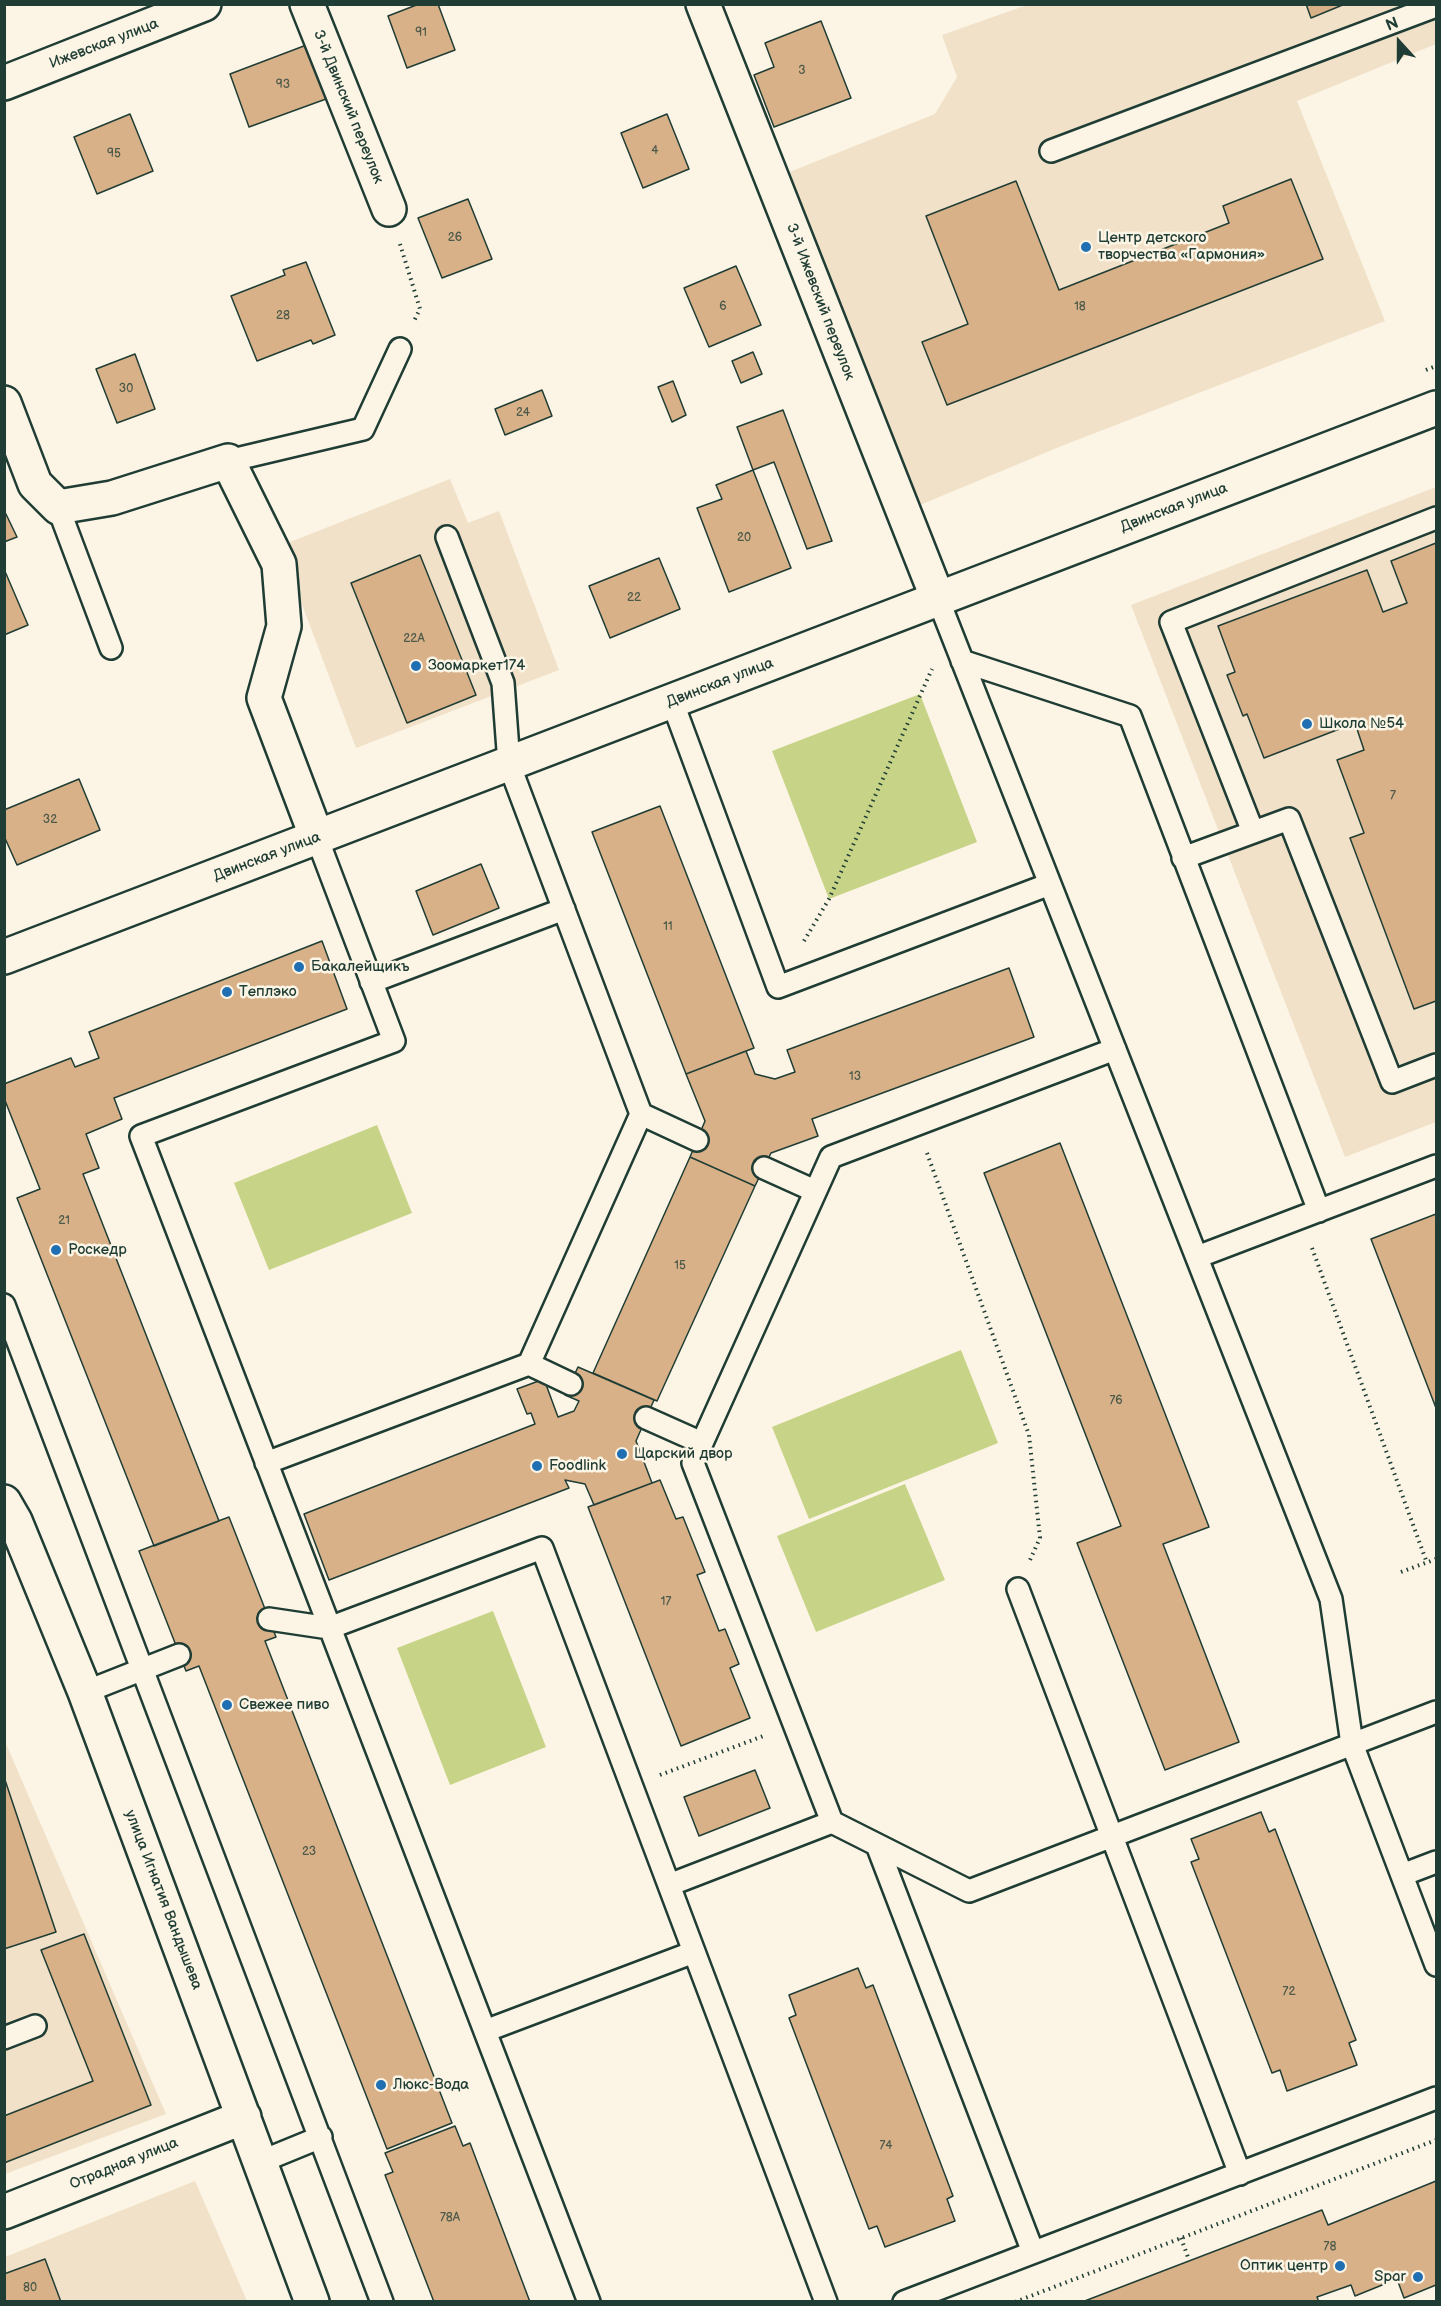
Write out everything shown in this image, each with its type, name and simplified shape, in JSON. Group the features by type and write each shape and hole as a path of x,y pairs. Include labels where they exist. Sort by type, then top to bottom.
{"street":[{"name":"Ижевская улица","path":"4,83 204,4"},
{"name":"3-й Двинский переулок","path":"307,4 389,209"},
{"name":"3-й Ижевский переулок","path":"703,4 938,599"},
{"path":"4,403 35,484 58,507 112,498 228,461 279,564 285,626 264,698 317,838"},
{"name":"Двинская улица","path":"4,957 1437,408"},
{"name":"улица Игнатия Вандышева","path":"4,1502 15,1521 85,1692 312,2301"},
{"name":"Отрадная улица","path":"4,2212 244,2117"}],"lane":[{"path":"1051,151 1437,6"},
{"path":"228,461 363,429 400,349"},
{"path":"58,507 111,648"},
{"path":"1253,832 1171,622 1437,518"},
{"path":"447,537 503,683 509,764 641,1114 697,1140"},
{"path":"938,599 1332,1599 1352,1744 1437,1965"},
{"path":"962,661 1130,716 1310,1214"},
{"path":"672,701 778,987 1050,884"},
{"path":"1183,858 1289,819 1392,1082 1437,1065"},
{"path":"317,838 394,1041 141,1136 589,2301"},
{"path":"371,982 564,909"},
{"path":"1115,1049 831,1157 693,1463 832,1822 969,1891 1437,1712"},
{"path":"266,1463 529,1364 641,1114"},
{"path":"1197,1257 1437,1166"},
{"path":"764,1168 815,1191"},
{"path":"4,1305 382,2301"},
{"path":"529,1364 571,1384"},
{"path":"646,1418 702,1443"},
{"path":"269,1619 329,1628 542,1548 826,2301"},
{"path":"1018,1589 1240,2174"},
{"path":"85,1692 179,1655"},
{"path":"669,1885 832,1822"},
{"path":"877,1845 1033,2253"},
{"path":"1402,1875 1437,1862"},
{"path":"485,2031 694,1952"},
{"path":"4,2038 35,2026"},
{"path":"904,2301 1437,2098"},
{"path":"260,2162 321,2138"}],"path":[{"path":"389,209 420,309 400,349"},
{"path":"778,987 829,899 950,630"},
{"path":"917,1124 1029,1435 1040,1538 1018,1589"},
{"path":"1310,1214 1427,1563"},
{"path":"1401,1572 1437,1559"},
{"path":"632,1786 794,1724"},
{"path":"1015,2301 1437,2140"},
{"path":"1180,2238 1189,2260"}],"shaded area":[{"name":"Центр детского творчества «Гармония»","path":"1431,4 1436,19 1436,44 1297,101 1385,321 1064,445 920,505 787,173 935,114 957,77 942,35 1027,5"},
{"path":"450,479 468,523 499,511 559,670 356,748 280,546"},
{"name":"Школа №54","path":"1436,487 1436,1122 1345,1157 1131,605"},
{"path":"4,1739 166,2114 5,2174 4,2174"},
{"path":"195,2181 247,2301 5,2302 5,2257"}],"green space":[{"path":"920,694 977,842 829,899 772,751"},
{"path":"377,1125 412,1213 269,1270 234,1183"},
{"path":"961,1350 998,1443 809,1519 772,1427"},
{"path":"905,1484 945,1580 816,1632 777,1536"},
{"path":"493,1611 546,1747 450,1785 397,1648"}],"building":[{"path":"419,4 438,4 455,50 407,68 388,16"},
{"path":"1306,4 1345,4 1311,18"},
{"path":"821,21 851,98 774,127 754,75 774,67 765,43"},
{"path":"317,41 337,95 249,127 230,74"},
{"path":"130,114 153,171 97,194 74,137"},
{"path":"667,114 689,169 643,188 621,133"},
{"path":"1291,179 1323,259 947,405 922,342 968,324 926,216 1016,181 1059,290 1229,223 1223,206"},
{"path":"468,199 492,259 442,278 418,218"},
{"path":"306,262 335,335 313,344 311,340 257,361 231,296 285,275 283,270"},
{"path":"736,266 761,325 709,347 684,288"},
{"path":"753,352 762,374 741,383 732,361"},
{"path":"135,354 155,409 117,423 96,369"},
{"path":"673,381 686,415 672,422 658,387"},
{"path":"542,390 552,416 505,435 495,409"},
{"path":"783,410 832,541 807,549 774,462 753,470 737,427"},
{"path":"753,470 791,568 729,592 697,508 722,499 716,485"},
{"path":"4,510 17,537 4,542"},
{"path":"1436,543 1436,1001 1414,1009 1350,838 1364,833 1337,760 1364,750 1355,723 1264,758 1247,714 1243,716 1227,675 1235,672 1218,626 1367,570 1383,612 1407,603 1391,561"},
{"path":"420,555 476,695 407,723 351,583"},
{"path":"659,558 680,609 610,638 589,586"},
{"path":"4,569 28,625 4,635"},
{"path":"79,779 100,830 17,865 4,836 4,810"},
{"path":"660,806 754,1048 686,1074 592,832"},
{"path":"481,864 499,908 433,935 416,891"},
{"path":"322,941 347,1009 114,1098 122,1119 86,1134 99,1168 83,1174 219,1521 154,1546 17,1198 40,1189 4,1098 4,1084 71,1058 75,1067 99,1058 89,1032"},
{"path":"1009,968 1034,1037 812,1119 818,1136 771,1153 755,1186 690,1157 705,1121 686,1074 746,1051 755,1074 775,1079 795,1072 787,1050"},
{"path":"1060,1143 1209,1527 1163,1544 1239,1742 1165,1770 1077,1543 1121,1526 984,1173"},
{"path":"690,1157 755,1186 657,1401 593,1373"},
{"path":"1436,1214 1436,1408 1371,1239"},
{"path":"578,1367 654,1400 636,1441 652,1483 594,1505 585,1484 565,1480 569,1488 329,1580 304,1514 535,1424 531,1413 527,1414 517,1389 544,1379 558,1417 574,1411 579,1401 565,1395"},
{"path":"660,1480 676,1519 683,1517 705,1572 697,1575 719,1631 725,1629 739,1664 730,1668 750,1718 681,1746 588,1507"},
{"path":"229,1517 276,1637 265,1641 452,2123 387,2149 199,1666 186,1671 139,1551"},
{"path":"755,1770 770,1808 699,1836 684,1797"},
{"path":"4,1777 56,1932 4,1949"},
{"path":"1261,1812 1269,1832 1275,1829 1356,2040 1349,2043 1357,2065 1287,2091 1280,2070 1272,2073 1191,1862 1199,1859 1191,1839"},
{"path":"84,1934 151,2105 4,2163 4,2116 93,2081 41,1950"},
{"path":"858,1968 866,1988 873,1985 953,2196 947,2199 955,2221 885,2247 877,2226 869,2229 789,2018 796,2015 789,1995"},
{"path":"455,2126 463,2146 470,2143 530,2302 434,2302 385,2175 393,2172 385,2153"},
{"path":"1436,2181 1436,2285 1404,2298 1397,2279 1355,2296 1351,2285 1317,2297 1319,2302 1082,2302 1322,2210 1328,2225"},
{"path":"45,2259 61,2302 4,2302 4,2274"}],"place":[{"name":"Центр детского творчества «Гармония»","path":"1086,247"},
{"name":"Зоомаркет174","path":"416,666"},
{"name":"Школа №54","path":"1307,724"},
{"name":"Бакалейщикъ","path":"299,967"},
{"name":"Теплэко","path":"227,992"},
{"name":"Роскедр","path":"56,1250"},
{"name":"Царский двор","path":"622,1454"},
{"name":"Foodlink","path":"537,1466"},
{"name":"Свежее пиво","path":"227,1705"},
{"name":"Люкс-Вода","path":"381,2085"},
{"name":"Оптик центр","path":"1340,2266"},
{"name":"Spar","path":"1418,2277"}]}
